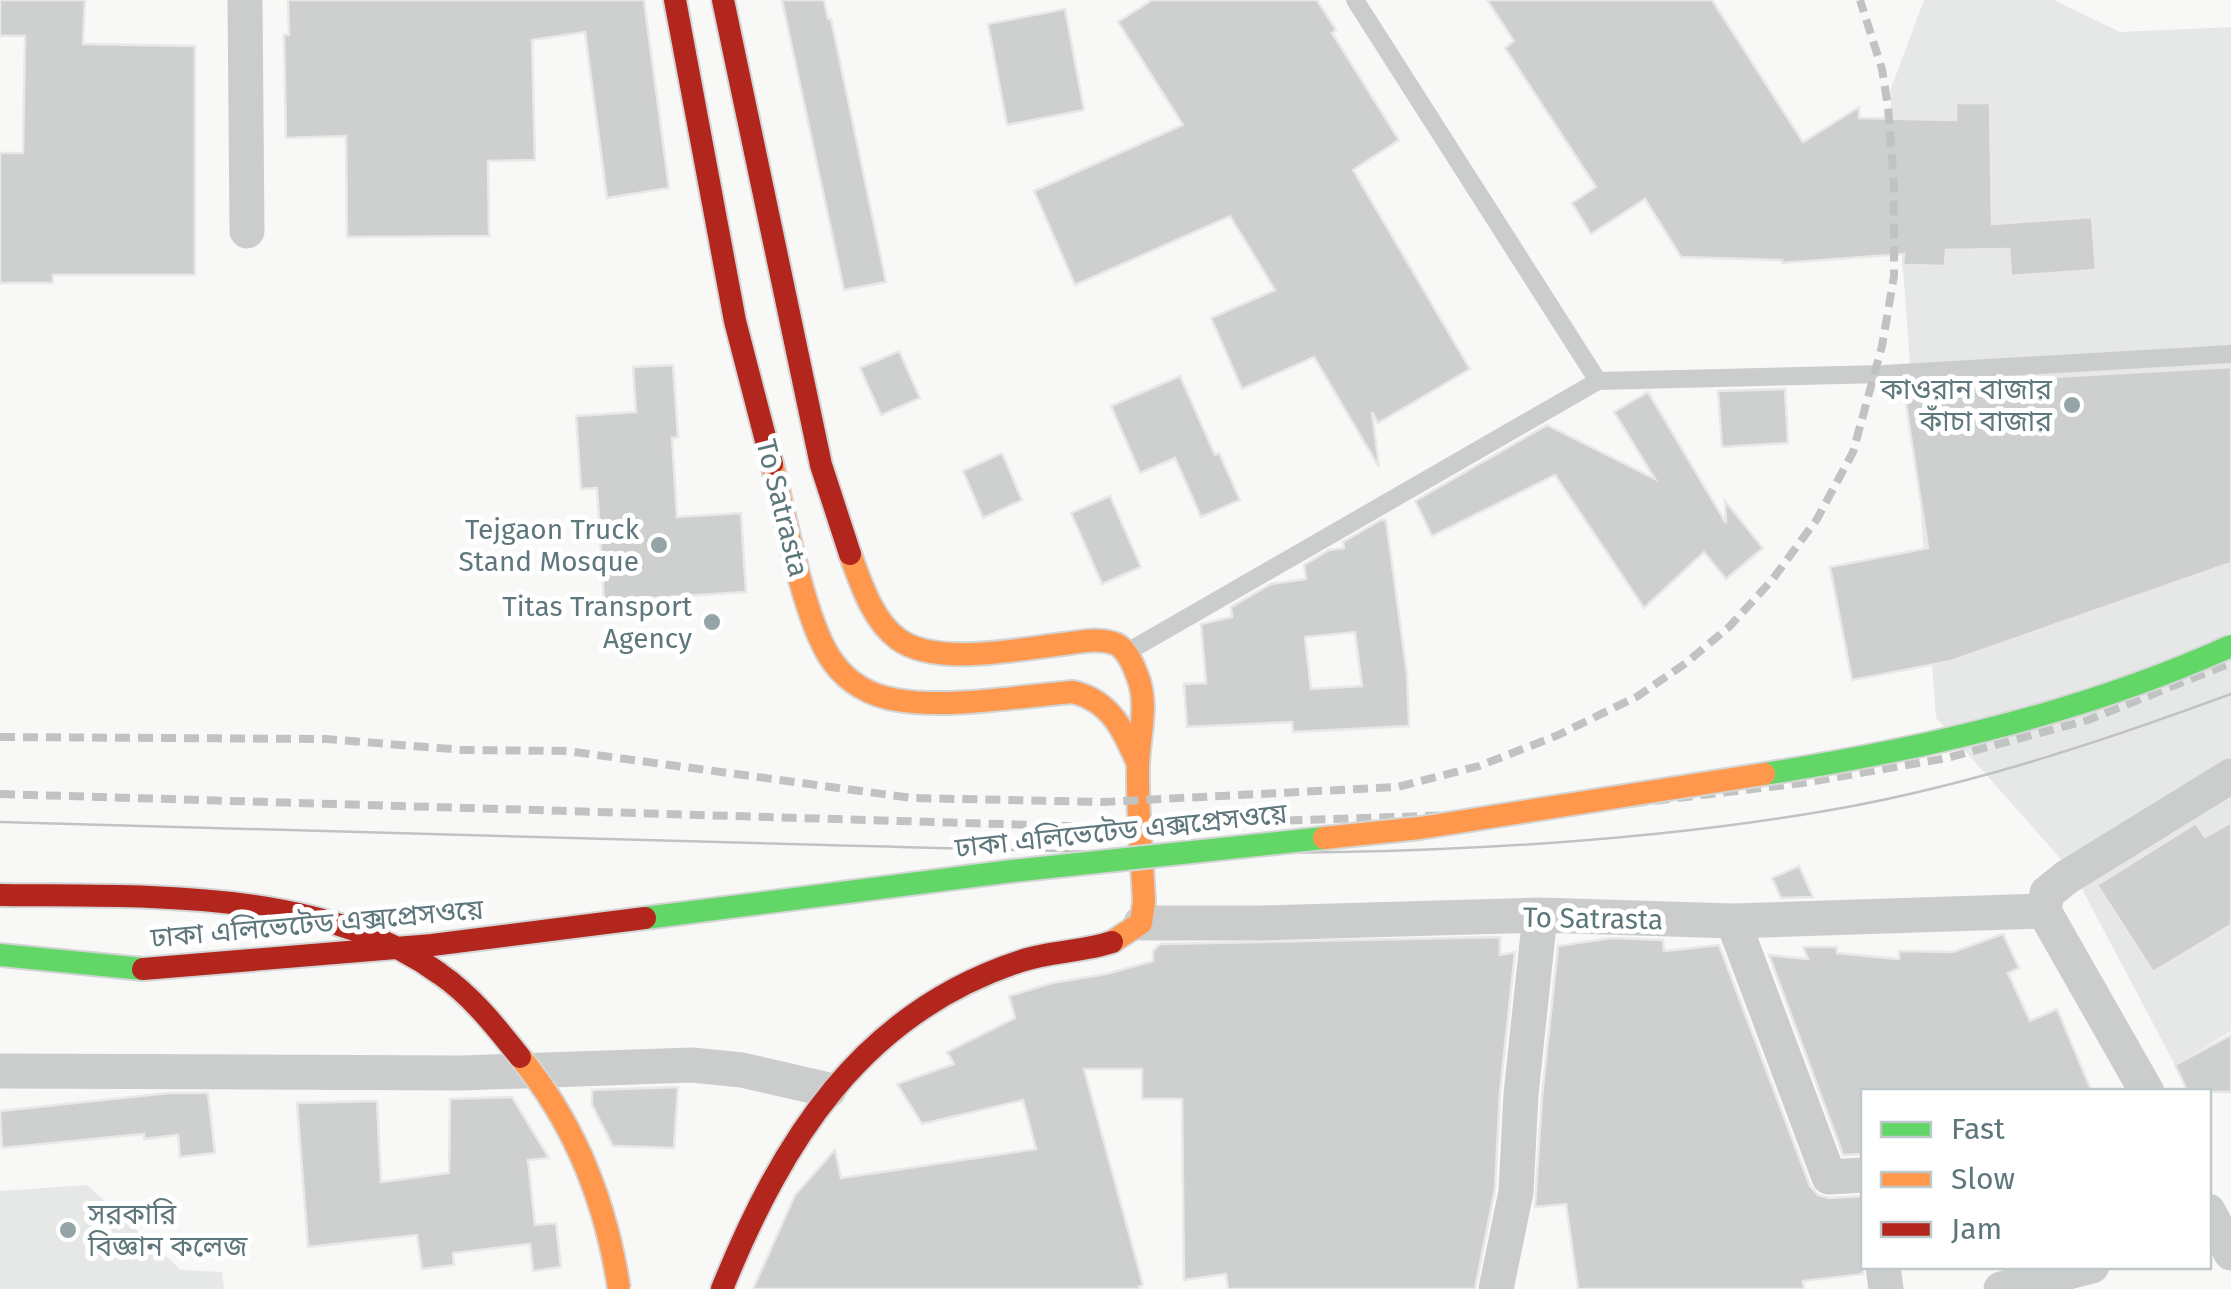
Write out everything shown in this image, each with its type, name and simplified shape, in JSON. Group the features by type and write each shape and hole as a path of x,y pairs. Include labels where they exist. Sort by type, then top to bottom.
{"main road":[{"name":"To Satrasta","path":"675,0 761,315 809,608 848,626 831,660 852,683 898,701 1088,694 1111,711 1138,764"},
{"path":"722,1289 786,1148 829,1090 894,1027 933,1001 1018,962 1051,952 1119,942 1141,923 1144,852 1138,764 1142,694 1139,678 1126,653 1115,644 1092,641 968,654 935,651 848,626 839,527 761,315 723,0"},
{"name":"ঢাকা এলিভেটেড এক্সপ্রেসওয়ে","path":"16,980 432,945 1012,871 1420,828 1879,756 2087,703 2169,674 2231,646"},
{"path":"0,895 202,900 293,914 359,931 428,965 496,1028 545,1084 592,1173 616,1261 619,1289"},
{"path":"0,956 143,969"}],"street":[{"path":"246,0 247,231"},
{"path":"2145,1089 2044,911 2046,893 2231,776"},
{"name":"To Satrasta","path":"1141,923 1540,915 1734,921 2044,911"},
{"path":"1496,1289 1516,1192 1521,1094 1540,915"},
{"path":"1734,921 1829,1178 1861,1175"},
{"path":"0,1071 461,1073 692,1065 742,1070 829,1090"},
{"path":"2001,1289 2080,1269"}],"lane":[{"path":"1355,0 1598,381"},
{"path":"1126,653 1598,381 1884,374 2231,354"}],"shaded area":[{"name":"কাওরান বাজার কাঁচা বাজার","path":"1924,0 2054,0 2120,32 2231,27 2231,1031 2175,1065 2074,874 1936,718 1890,91"},
{"name":"সরকারি বিজ্ঞান কলেজ","path":"87,1185 181,1270 222,1272 224,1289 0,1289 0,1191"}],"building":[{"path":"0,0 85,0 83,44 195,46 195,275 53,275 53,283 0,283 0,153 23,153 25,36 0,36"},
{"path":"288,0 644,0 669,188 607,198 585,32 532,40 535,160 488,161 489,236 347,237 346,136 286,138 284,35 289,35"},
{"path":"782,0 824,0 886,282 844,290"},
{"path":"1152,0 1317,0 1336,30 1332,33 1399,140 1353,170 1470,369 1378,423 1372,412 1379,467 1314,357 1242,389 1211,318 1275,290 1230,216 1075,285 1034,191 1183,125 1118,22"},
{"path":"1487,0 1712,0 1803,142 1859,107 1859,118 1956,120 1956,103 1990,103 1992,224 2092,217 2096,270 2011,276 2009,249 1946,250 1945,266 1903,265 1904,254 1782,263 1681,257 1645,199 1591,234 1572,203 1596,187 1505,48 1514,41"},
{"path":"1065,9 1084,110 1007,125 988,24"},
{"path":"899,351 920,398 881,415 860,368"},
{"path":"673,365 678,437 672,438 677,517 741,513 746,592 604,601 597,488 581,489 576,416 636,412 633,367"},
{"path":"2231,367 2231,563 1951,661 1852,680 1830,567 1928,548 1903,385"},
{"path":"1180,376 1240,500 1201,517 1175,458 1140,473 1111,406"},
{"path":"1785,389 1788,443 1722,447 1718,391"},
{"path":"1648,392 1726,523 1725,501 1763,548 1726,579 1704,552 1644,608 1555,475 1432,536 1415,501 1547,425 1655,479 1614,412"},
{"path":"1002,453 1022,500 983,518 963,471"},
{"path":"1110,496 1141,567 1102,584 1071,513"},
{"path":"1386,520 1407,674 1409,726 1293,732 1292,722 1187,727 1184,684 1206,683 1201,624 1232,617 1231,607 1271,584 1306,579 1304,565 1329,550 1344,548 1343,542","holes":["1355,632 1362,686 1311,689 1305,637"]},
{"path":"2231,822 2231,925 2153,972 2097,885 2196,823 2205,837"},
{"path":"1799,866 1813,897 1781,898 1772,878"},
{"path":"2003,934 2019,968 2008,973 2030,1021 2057,1009 2091,1089 1861,1089 1861,1154 1843,1155 1769,955 1808,959 1803,947 1837,947 1837,953 1899,959 1899,951 1953,952"},
{"path":"1500,937 1500,955 1515,952 1500,1092 1495,1189 1475,1289 1228,1289 1226,1274 1184,1280 1182,1099 1142,1099 1142,1069 1084,1069 1143,1285 1140,1289 753,1289 795,1195 835,1150 841,1178 1036,1149 1023,1100 922,1124 897,1084 954,1064 947,1052 1015,1018 1009,996 1153,961 1153,951 1160,944"},
{"path":"1611,938 1663,940 1664,951 1719,945 1810,1186 1818,1195 1829,1198 1861,1196 1863,1274 1803,1281 1804,1289 1578,1289 1566,1204 1535,1207 1558,946"},
{"path":"2231,1035 2231,1092 2187,1089 2175,1065"},
{"path":"678,1087 674,1148 613,1146 592,1105 592,1090"},
{"path":"169,1093 208,1093 215,1153 180,1157 178,1135 144,1139 144,1134 2,1148 0,1111"},
{"path":"512,1097 549,1158 528,1160 535,1225 556,1223 561,1267 533,1271 530,1244 453,1253 454,1265 422,1269 417,1235 308,1247 297,1103 377,1101 381,1182 449,1173 450,1099"}],"tram line":[{"path":"0,822 1194,853 1440,849 1563,842 1686,831 1807,814 1915,793 2075,748 2231,694"}],"railway":[{"path":"0,737 326,739 463,750 567,751 912,798 1103,802 1397,787 1479,766 1556,736 1638,696 1729,627 1772,580 1817,519 1853,452 1882,346 1894,276 1894,185 1888,107 1882,69 1860,0"},
{"path":"0,794 1100,827 1569,811 1803,783 1947,758 2088,720 2231,663"}],"traffic: fast":[{"path":"1764,774 1884,753 2002,726 2118,691 2231,646"},
{"path":"645,918 1012,871 1324,838"},
{"path":"0,955 143,969"}],"traffic: slow":[{"path":"772,464 813,622 833,662 846,676 878,695 918,702 1073,692 1107,710 1138,764"},
{"path":"850,554 881,622 898,639 914,647 978,654 1096,640 1116,644 1126,653 1142,697 1138,782 1144,902 1141,923 1112,942"},
{"path":"1324,838 1420,828 1764,774"},
{"path":"520,1057 557,1110 586,1166 606,1226 619,1289"}],"traffic: jam":[{"path":"675,0 735,321 772,464"},
{"path":"723,0 821,465 850,554"},
{"path":"0,895 228,903 286,911 341,925 393,946 451,982 520,1057"},
{"path":"143,969 432,945 645,918"},
{"path":"722,1289 772,1183 801,1134 834,1089 872,1049 915,1013 965,984 1021,961 1112,942"}],"place":[{"name":"কাওরান বাজার কাঁচা বাজার","path":"2072,405"},
{"name":"Tejgaon Truck Stand Mosque","path":"659,545"},
{"name":"Titas Transport Agency","path":"712,622"},
{"name":"সরকারি বিজ্ঞান কলেজ","path":"68,1230"}]}
